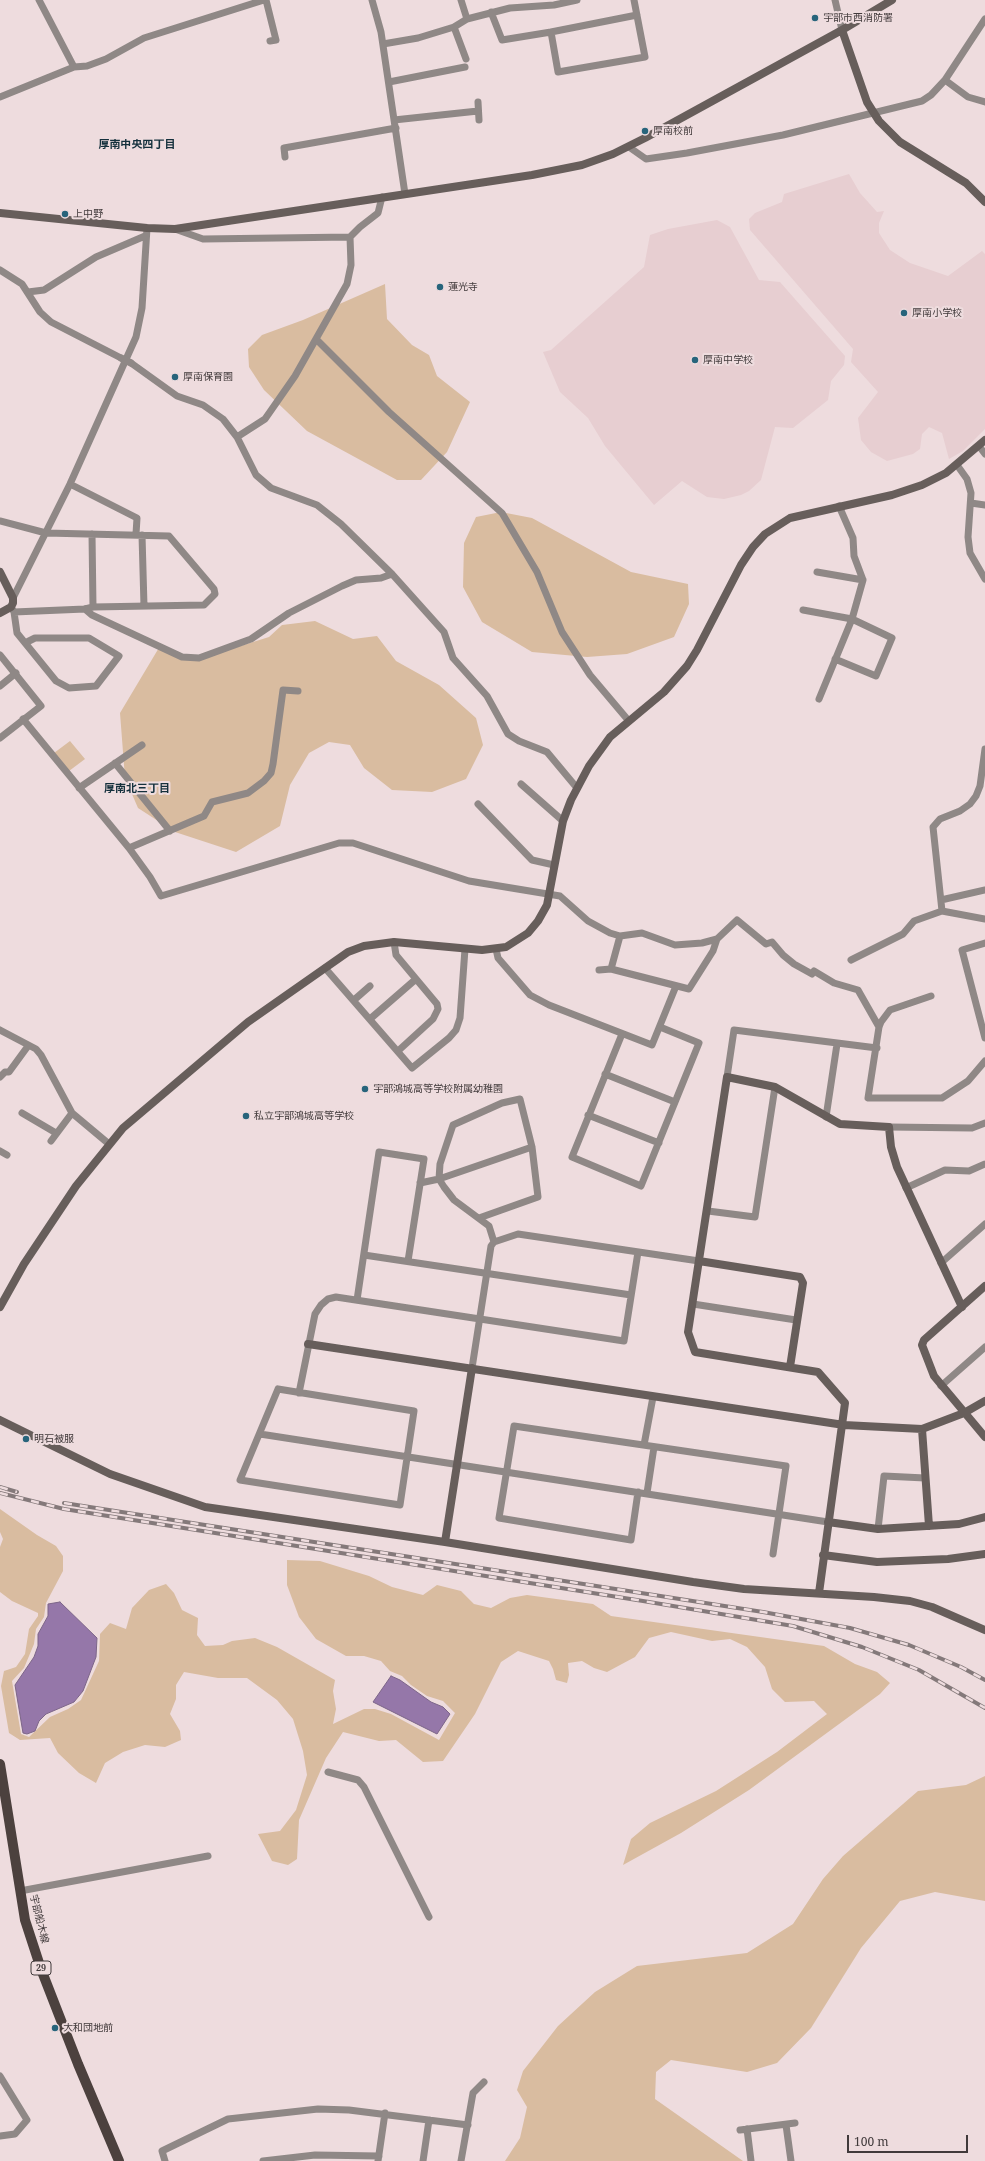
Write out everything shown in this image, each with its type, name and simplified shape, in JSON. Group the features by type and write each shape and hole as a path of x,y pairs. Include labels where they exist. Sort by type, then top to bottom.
{"main road":[{"name":"宇部船木線","path":"0,1764 25,1920 41,1969 118,2161"}],"street":[{"path":"39,0 74,68"},
{"path":"0,96 74,68 87,66 106,59 144,38 265,0 276,40 270,41"},
{"path":"372,0 377,14 383,44 405,194"},
{"path":"461,0 467,19"},
{"path":"508,0 510,8"},
{"path":"383,44 418,38 454,27 467,19 491,12 510,8 577,0"},
{"path":"551,32 558,72 645,56 634,0"},
{"path":"835,0 842,30 873,114 900,142 966,183 985,202"},
{"path":"0,213 146,232 175,229 557,171 582,165 629,147 842,30 892,0"},
{"path":"491,12 502,40 637,15"},
{"path":"629,147 639,156 646,159 653,158 761,140 922,101 931,95 946,80 985,20"},
{"path":"389,82 465,63 454,27"},
{"path":"946,80 968,98 985,102"},
{"path":"478,102 479,120"},
{"path":"394,120 478,110"},
{"path":"285,157 284,148 396,128"},
{"path":"175,229 203,239 350,237 378,213 382,197"},
{"path":"28,292 44,290 96,257 146,232"},
{"path":"27,642 35,638 89,638 118,656 96,686 69,688 56,681 27,642 17,633 12,610 13,598 70,484 136,337 142,308 146,232"},
{"path":"237,437 265,419 276,406 316,339 347,284 351,265 350,237"},
{"path":"0,270 22,284 40,312 51,322 132,363 178,396 214,411 223,419 237,437 250,465 263,482 282,493 306,500 326,511 392,574 444,632 452,658 487,696 508,734 518,741 547,752 577,788"},
{"path":"316,339 389,412 502,514 537,572 562,632 590,675 628,720"},
{"path":"0,1307 24,1264 54,1218 109,1144 123,1128 206,1056 248,1022 348,952 364,946 394,942 465,949 496,949 513,943 528,933 543,914 563,821 577,788 597,754 610,737 628,720 664,692 687,666 697,650 741,565 759,540 773,528 790,518 892,495 922,485 946,473 985,440"},
{"path":"979,446 985,454"},
{"path":"957,465 967,479 971,493 968,537 970,553 985,579"},
{"path":"70,484 137,518 144,606"},
{"path":"971,504 985,506"},
{"path":"819,698 852,619 863,580 854,556 853,538 839,506"},
{"path":"0,521 46,533 169,536 214,589 215,594 204,605 12,610 0,613"},
{"path":"92,534 93,607"},
{"path":"0,572 13,598"},
{"path":"817,572 863,580"},
{"path":"85,609 98,618 182,657 199,658 251,639 289,613 342,586 356,580 381,578 392,574"},
{"path":"802,610 852,619 892,638 876,676 836,660"},
{"path":"0,654 41,706 0,738"},
{"path":"0,686 16,673"},
{"path":"129,848 204,816 212,802 248,793 264,781 270,773 273,764 284,690 298,691"},
{"path":"23,719 129,848 150,877 161,896 348,843 359,845 470,881 560,896 588,922 610,933 620,936 642,933 674,945 702,943 717,939"},
{"path":"79,788 142,745"},
{"path":"942,911 933,827 940,819 960,811 973,800 980,786 985,749"},
{"path":"115,763 170,831"},
{"path":"521,784 563,821"},
{"path":"478,804 532,860 554,865"},
{"path":"941,900 985,890"},
{"path":"851,960 903,934 914,921 942,911 985,919"},
{"path":"598,970 611,970 689,989 712,951 717,939 737,920 766,944 772,942 783,955 794,964 812,974 814,971 834,983 858,990 879,1027"},
{"path":"611,970 620,936"},
{"path":"394,942 396,955 437,1004 438,1010 432,1019 398,1051"},
{"path":"985,943 962,950 985,1038"},
{"path":"325,968 412,1068 449,1038 456,1030 460,1018 465,949"},
{"path":"496,949 498,958 530,996 549,1005 652,1045 676,986"},
{"path":"370,1019 416,979"},
{"path":"354,1000 370,986"},
{"path":"931,996 890,1010 879,1027 877,1048 868,1098 942,1098 968,1081 985,1061"},
{"path":"622,1034 572,1157 641,1186 699,1043 660,1027"},
{"path":"0,1030 36,1049 41,1055 72,1113 109,1144"},
{"path":"819,1593 823,1555 844,1425 845,1403 826,1378 818,1372 695,1352 688,1332 708,1211 734,1030 877,1048"},
{"path":"826,1117 837,1044"},
{"path":"0,1078 5,1072 9,1072 28,1046"},
{"path":"605,1074 675,1102"},
{"path":"728,1077 775,1087 840,1124 889,1127 972,1128 985,1123"},
{"path":"708,1211 755,1217 775,1087"},
{"path":"479,1218 538,1197 532,1147 520,1099 502,1103 453,1125 440,1164 439,1179 454,1200 489,1226 494,1242"},
{"path":"22,1113 56,1133"},
{"path":"51,1141 72,1113"},
{"path":"588,1116 659,1143"},
{"path":"889,1127 891,1147 906,1188 962,1307"},
{"path":"420,1183 439,1179 532,1147"},
{"path":"0,1151 7,1155"},
{"path":"357,1300 379,1152 424,1159 408,1261"},
{"path":"906,1188 945,1170 969,1171 985,1164"},
{"path":"941,1263 985,1224"},
{"path":"445,1542 486,1273 491,1246 494,1242 518,1234 800,1277 803,1283 796,1320 790,1367"},
{"path":"299,1393 315,1314 321,1305 328,1299 336,1297 624,1341 638,1252"},
{"path":"364,1255 631,1295"},
{"path":"985,1286 924,1340 922,1345 934,1376 985,1437"},
{"path":"693,1304 796,1320"},
{"path":"308,1344 844,1425 922,1429 964,1413 985,1401"},
{"path":"941,1386 985,1347"},
{"path":"278,1389 414,1412 400,1505 240,1480 260,1434 278,1389"},
{"path":"644,1445 653,1397"},
{"path":"0,1420 110,1474 205,1507 445,1542 744,1589 819,1593 910,1601 932,1607 982,1629"},
{"path":"638,1492 631,1540 499,1518 514,1426 786,1466 773,1554"},
{"path":"922,1429 929,1526"},
{"path":"260,1434 407,1458 506,1471 878,1529 959,1524 985,1517"},
{"path":"647,1493 654,1447"},
{"path":"878,1529 884,1476 925,1478"},
{"path":"823,1555 877,1562 948,1559 985,1554"},
{"path":"328,1772 358,1780 364,1787 429,1917"},
{"path":"20,1890 208,1856"},
{"path":"0,2076 27,2120 15,2134 0,2136"},
{"path":"462,2161 473,2093 484,2082"},
{"path":"165,2161 162,2151 228,2119 318,2109 385,2113 468,2125"},
{"path":"263,2161 321,2155 379,2158 385,2113"},
{"path":"423,2161 429,2120"},
{"path":"751,2161 743,2130 795,2123"},
{"path":"786,2125 791,2161"}],"shaded area":[{"name":"厚南小学校","path":"849,174 860,193 877,212 884,211 879,223 879,233 890,250 910,263 948,276 982,251 985,254 985,429 963,451 949,459 942,433 929,427 922,434 920,449 913,454 887,461 871,452 861,440 858,418 878,392 851,362 853,349 750,230 749,219 755,213 782,202 784,194"},
{"name":"厚南中学校","path":"717,220 730,227 759,280 780,282 845,356 844,365 831,381 828,400 793,428 775,427 761,480 749,491 741,495 724,499 707,497 682,481 654,505 605,446 588,418 560,392 543,352 551,350 644,267 650,235 668,229"},
{"path":"385,284 387,319 412,345 429,355 437,376 470,402 447,452 421,480 397,480 307,431 264,390 249,367 248,349 262,335 303,320"},
{"path":"501,512 532,518 631,572 688,584 689,604 674,637 627,654 587,657 532,652 482,622 463,587 464,543 476,517"},
{"path":"315,621 353,639 377,636 396,661 439,685 476,718 483,745 466,779 432,792 392,790 364,768 350,745 329,742 309,753 290,785 280,826 236,852 175,832 138,808 125,778 120,713 160,646 196,660 269,637 282,625"},
{"path":"70,741 85,759 69,771 54,753"},
{"path":"0,1509 37,1535 56,1546 63,1556 63,1571 46,1603 44,1617 36,1629 34,1644 24,1668 12,1681 21,1734 29,1737 50,1717 68,1709 81,1700 99,1661 100,1634 110,1623 126,1629 132,1608 149,1590 166,1584 174,1593 182,1610 198,1618 197,1635 205,1646 223,1645 232,1641 255,1638 277,1647 335,1680 333,1691 336,1709 333,1724 364,1709 375,1709 391,1714 439,1740 455,1713 443,1701 427,1696 411,1685 402,1676 390,1671 381,1661 364,1656 346,1656 316,1639 299,1617 287,1585 287,1560 320,1561 369,1576 392,1587 423,1595 437,1585 461,1591 474,1604 491,1608 510,1598 527,1595 593,1604 611,1616 824,1646 855,1664 877,1672 890,1683 880,1694 749,1790 681,1833 623,1865 631,1839 650,1823 716,1791 777,1752 827,1714 814,1701 785,1702 772,1689 765,1667 747,1647 730,1639 712,1641 671,1632 649,1638 635,1657 607,1672 594,1668 582,1661 568,1663 569,1675 567,1683 556,1680 549,1661 518,1651 501,1662 475,1714 443,1761 423,1762 396,1740 379,1741 343,1732 326,1758 299,1820 297,1859 288,1865 272,1861 258,1834 280,1831 296,1810 307,1775 303,1751 293,1719 277,1700 247,1678 218,1678 184,1672 176,1685 176,1699 170,1714 180,1731 181,1740 165,1747 145,1745 123,1752 105,1763 96,1783 79,1773 58,1753 50,1738 20,1740 9,1733 1,1686 4,1671 16,1667 25,1654 29,1629 38,1616 38,1613 12,1601 0,1592 0,1547 3,1539 0,1532"},
{"path":"60,1602 97,1638 96,1657 83,1691 74,1702 46,1714 39,1721 35,1731 27,1734 23,1733 15,1685 34,1657 38,1646 38,1634 48,1616 48,1604"},
{"path":"391,1676 400,1680 431,1702 443,1707 450,1714 437,1734 373,1702"},
{"path":"985,1776 985,1901 935,1892 900,1901 861,1948 811,2028 777,2063 747,2072 671,2060 656,2072 655,2099 743,2161 505,2161 520,2138 527,2107 517,2090 523,2071 558,2026 595,1992 637,1966 747,1953 793,1924 823,1879 843,1856 918,1791 966,1785"}],"railway":[{"path":"0,1487 17,1492"},
{"path":"0,1493 64,1509 793,1626 862,1647 919,1670 985,1708"},
{"path":"64,1503 763,1612 850,1628 909,1645 961,1667 985,1680"}],"place":[{"name":"宇部市西消防署","path":"815,18"},
{"name":"厚南校前","path":"645,131"},
{"name":"上中野","path":"65,214"},
{"name":"蓮光寺","path":"440,287"},
{"name":"厚南小学校","path":"904,313"},
{"name":"厚南中学校","path":"695,360"},
{"name":"厚南保育園","path":"175,377"},
{"name":"宇部鴻城高等学校附属幼稚園","path":"365,1089"},
{"name":"私立宇部鴻城高等学校","path":"246,1116"},
{"name":"明石被服","path":"26,1439"},
{"name":"大和団地前","path":"55,2028"}],"district":[{"name":"厚南中央四丁目","path":"137,145"},
{"name":"厚南北三丁目","path":"137,789"}]}
